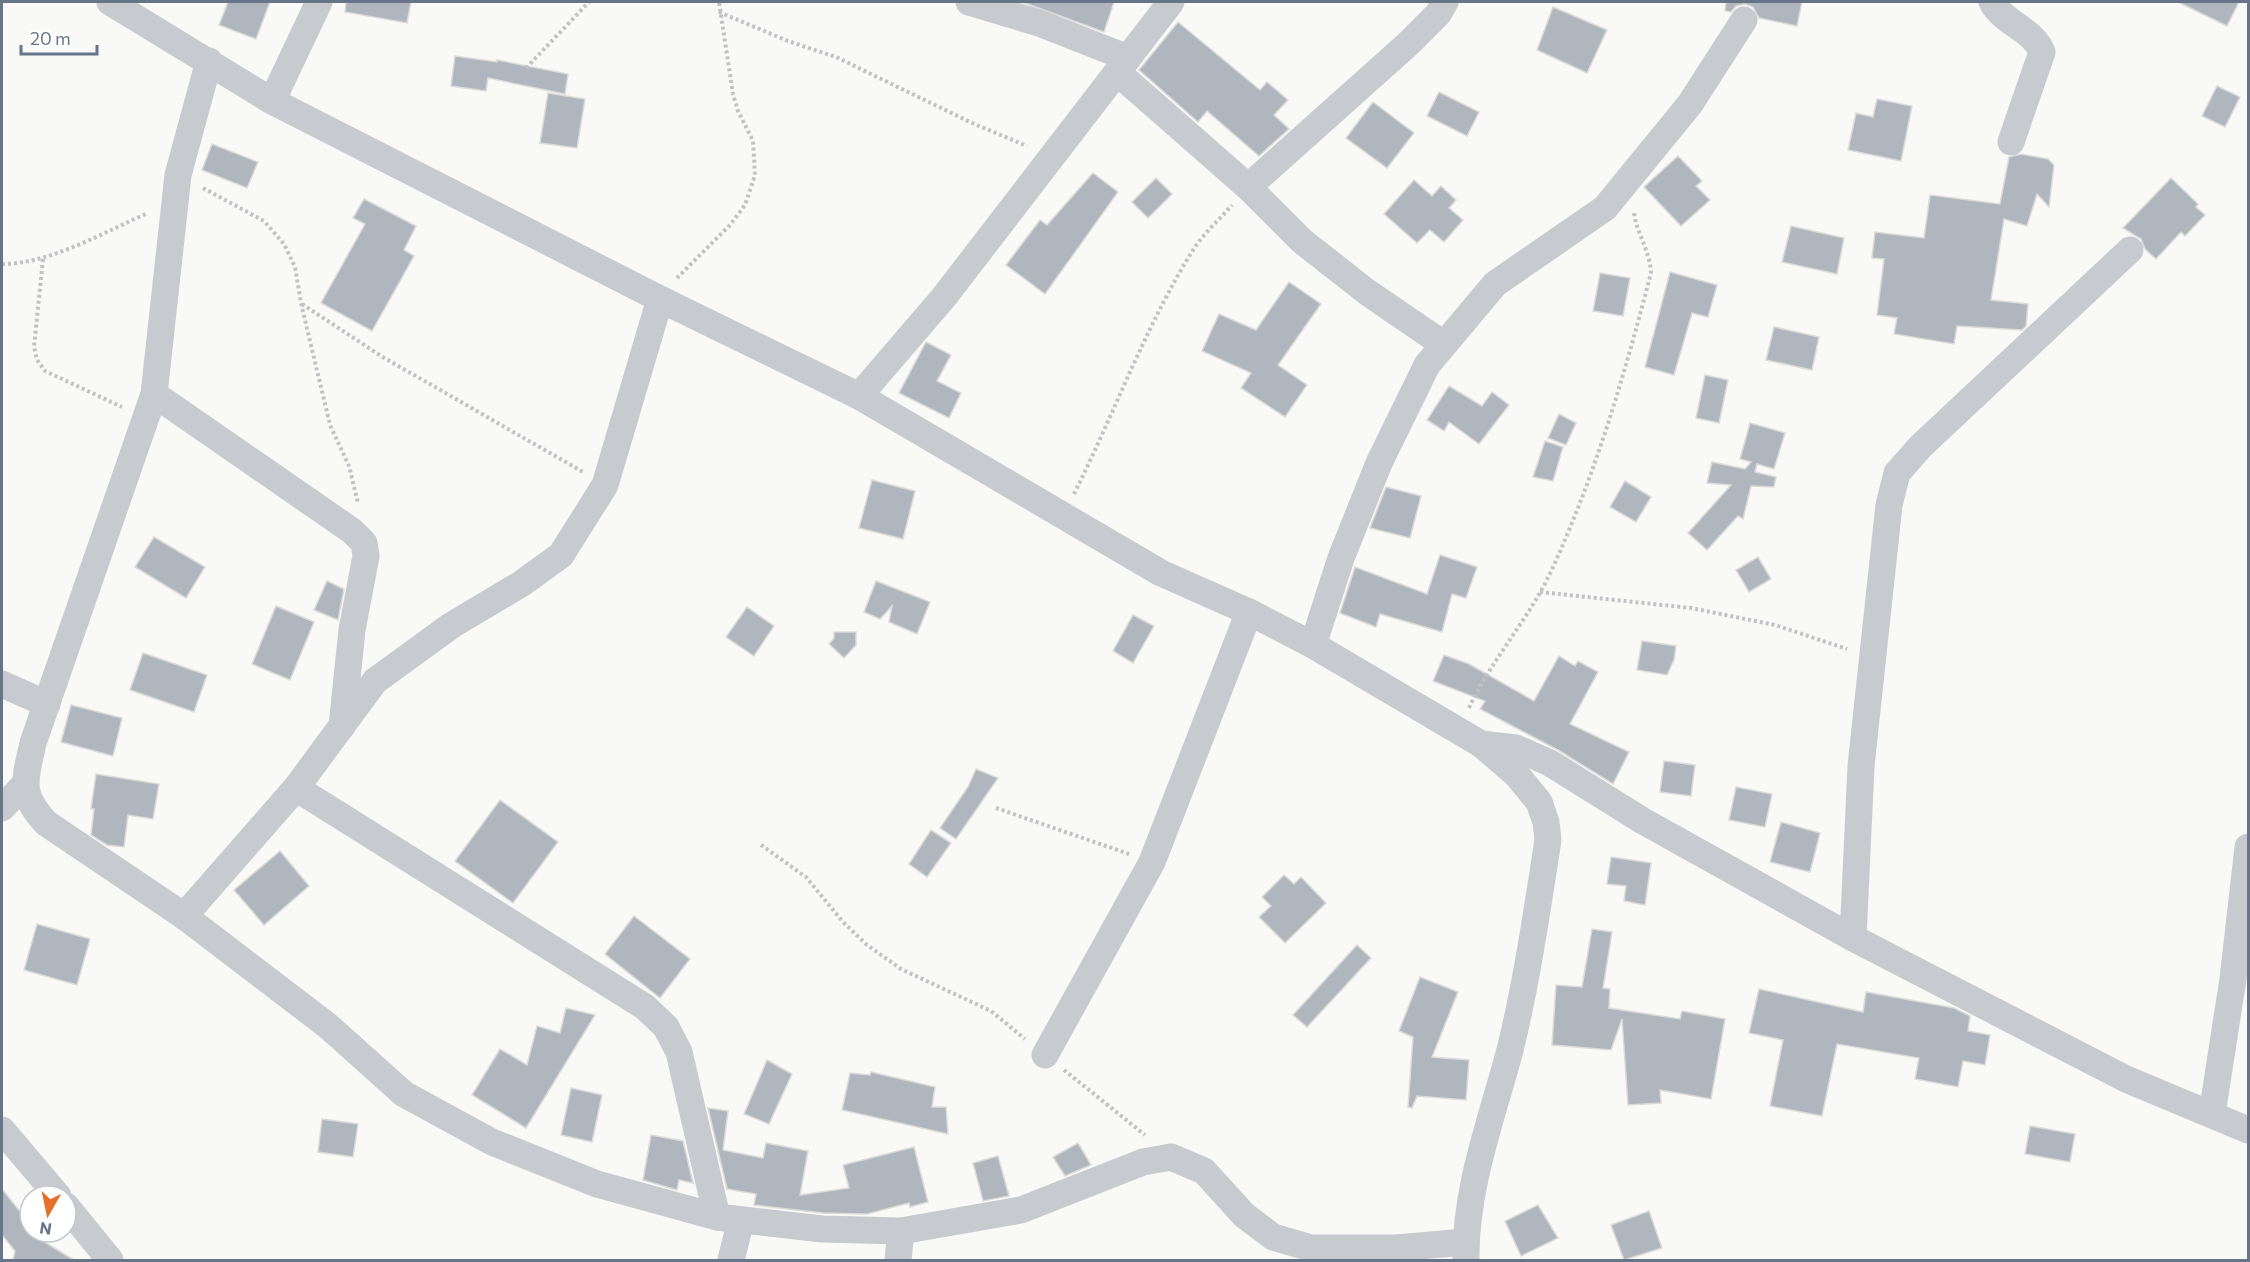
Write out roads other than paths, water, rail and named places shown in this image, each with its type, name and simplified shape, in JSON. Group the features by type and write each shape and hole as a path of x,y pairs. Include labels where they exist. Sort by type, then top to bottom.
{"street":[{"path":"110,2 209,61 272,101 660,299 859,396 1065,514 1161,573 1250,612 1313,645 1481,744 1517,775 1539,802 1546,822 1548,840 1529,957 1510,1049 1478,1163 1466,1251 1311,1248 1274,1237 1244,1215 1204,1171 1171,1156 1143,1162 1021,1210 901,1231 822,1229 729,1219 597,1184 492,1142 404,1094 328,1026 184,916 46,823 30,807 24,784 33,743 151,406 178,175 209,61"},
{"path":"272,101 319,2"},
{"path":"969,2 1039,23 1123,65 1302,241 1366,292 1443,344"},
{"path":"859,396 944,297 1171,2"},
{"path":"1248,187 1400,52 1438,14 1445,2"},
{"path":"1992,2 1996,9 2038,41 2043,52 2012,142"},
{"path":"1313,645 1341,558 1379,463 1427,365 1495,284 1605,208 1690,104 1744,20"},
{"path":"1853,938 1861,766 1889,505 1897,473 1937,430 2130,250"},
{"path":"184,916 296,788 375,681 452,625 521,584 561,555 605,485 660,299"},
{"path":"151,406 352,531 364,543 366,556 352,630 342,726"},
{"path":"1045,1055 1152,862 1250,612"},
{"path":"2,684 47,704"},
{"path":"1481,744 1516,748 1550,763 1643,820 1853,938 2126,1079 2248,1130"},
{"path":"2,808 24,784"},
{"path":"296,788 645,1007 666,1027 678,1052 729,1219 731,1260"},
{"path":"2212,1114 2233,979 2248,847"},
{"path":"2,1130 48,1184"},
{"path":"78,1221 110,1260"},
{"path":"898,1260 901,1231"}]}
